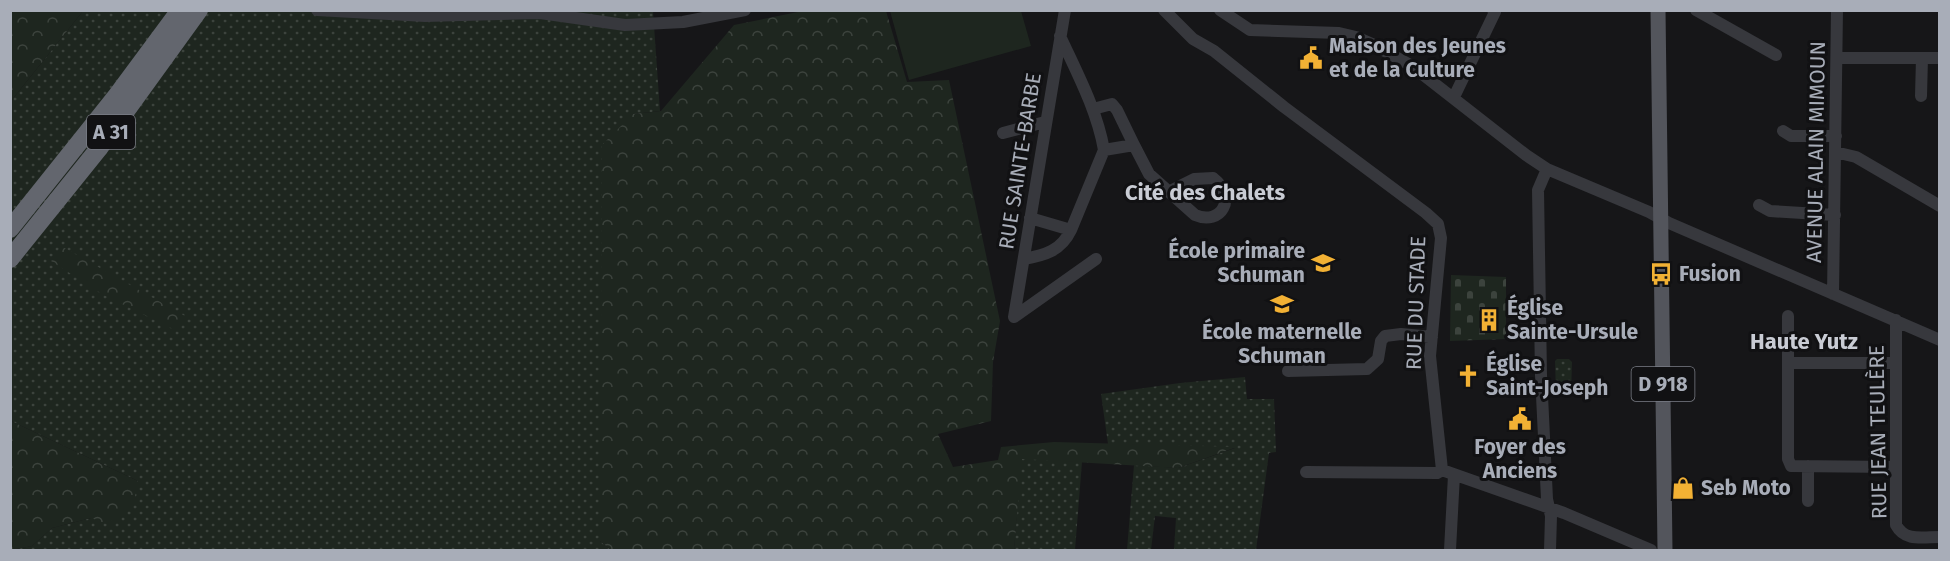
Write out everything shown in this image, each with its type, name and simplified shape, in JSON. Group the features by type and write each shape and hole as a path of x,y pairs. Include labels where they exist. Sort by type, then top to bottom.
{"highway":[{"name":"A 31","path":"13,225 117,95 180,10"},
{"name":"A 31","path":"10,259 114,128 199,10"}],"main road":[{"name":"D 918","path":"1658,10 1665,550"}],"street":[{"path":"317,10 425,16 540,14 625,25 683,22 745,10"},
{"name":"RUE SAINTE-BARBE","path":"1065,10 1014,317 1096,259"},
{"name":"RUE DU STADE","path":"1164,10 1193,39 1214,51 1438,224 1441,238 1430,356 1432,381 1448,472 1449,550"},
{"path":"1220,10 1250,30 1324,32 1356,37 1412,66 1546,169 1940,340"},
{"path":"1696,10 1776,55"},
{"name":"AVENUE ALAIN MIMOUN","path":"1833,294 1838,10"},
{"path":"1454,97 1494,11"},
{"path":"1024,259 1045,255 1058,249 1067,238 1104,150 1093,109 1060,36"},
{"path":"1837,58 1940,58"},
{"path":"1922,58 1922,96"},
{"path":"1093,109 1112,104 1149,174 1170,191"},
{"path":"1003,134 1045,122"},
{"path":"1783,131 1791,136 1836,135"},
{"path":"1104,150 1134,145"},
{"path":"1835,152 1856,157 1940,206"},
{"path":"1546,169 1538,190 1538,274 1550,550"},
{"path":"1759,205 1770,211 1835,215"},
{"path":"1030,218 1071,230"},
{"path":"1788,316 1788,459 1791,466 1896,467"},
{"name":"RUE JEAN TEULÈRE","path":"1896,320 1896,525 1900,534 1908,537 1940,537"},
{"path":"1288,371 1367,369 1378,359 1381,341 1385,336 1401,334 1432,337"},
{"path":"1788,363 1896,363"},
{"path":"1808,466 1808,501"},
{"path":"1306,471 1437,474 1448,472 1549,508 1651,550"}],"green space":[{"path":"83,11 653,11 660,111 633,114 600,541 611,550 11,550 32,546 52,528 91,518 138,481 11,421 11,101"},
{"path":"83,11 11,101 10,12"},
{"path":"803,11 886,11 907,82 949,80 1000,321 993,362 991,421 938,434 953,467 998,460 1001,447 1054,442 1237,447 1178,468 1022,459 1014,550 611,550 600,541 602,145 633,114 661,111 734,25"},
{"path":"890,11 1021,11 1031,46 909,80"},
{"path":"61,246 185,316 179,332 102,294 51,261"},
{"path":"1451,275 1506,277 1506,339 1450,341"},
{"path":"1569,359 1572,362 1571,395 1558,396 1556,394 1555,361"},
{"path":"1245,377 1247,399 1274,399 1276,452 1269,453 1256,550 1174,550 1176,518 1155,516 1151,550 1127,550 1134,465 1178,468 1235,448 1108,444 1101,394"},
{"path":"11,421 138,481 133,506 107,524 91,518 52,528 32,546 11,550"},
{"path":"1021,458 1082,462 1075,550 1014,550"}],"place":[{"name":"Maison des Jeunes et de la Culture","path":"1311,58"},
{"name":"École primaire Schuman","path":"1323,263"},
{"name":"Fusion","path":"1661,274"},
{"name":"École maternelle Schuman","path":"1282,304"},
{"name":"Église Sainte-Ursule","path":"1489,320"},
{"name":"Église Saint-Joseph","path":"1468,376"},
{"name":"Foyer des Anciens","path":"1520,419"},
{"name":"Seb Moto","path":"1683,488"}],"district":[{"name":"Cité des Chalets","path":"1205,192"},
{"name":"Haute Yutz","path":"1804,341"}]}
